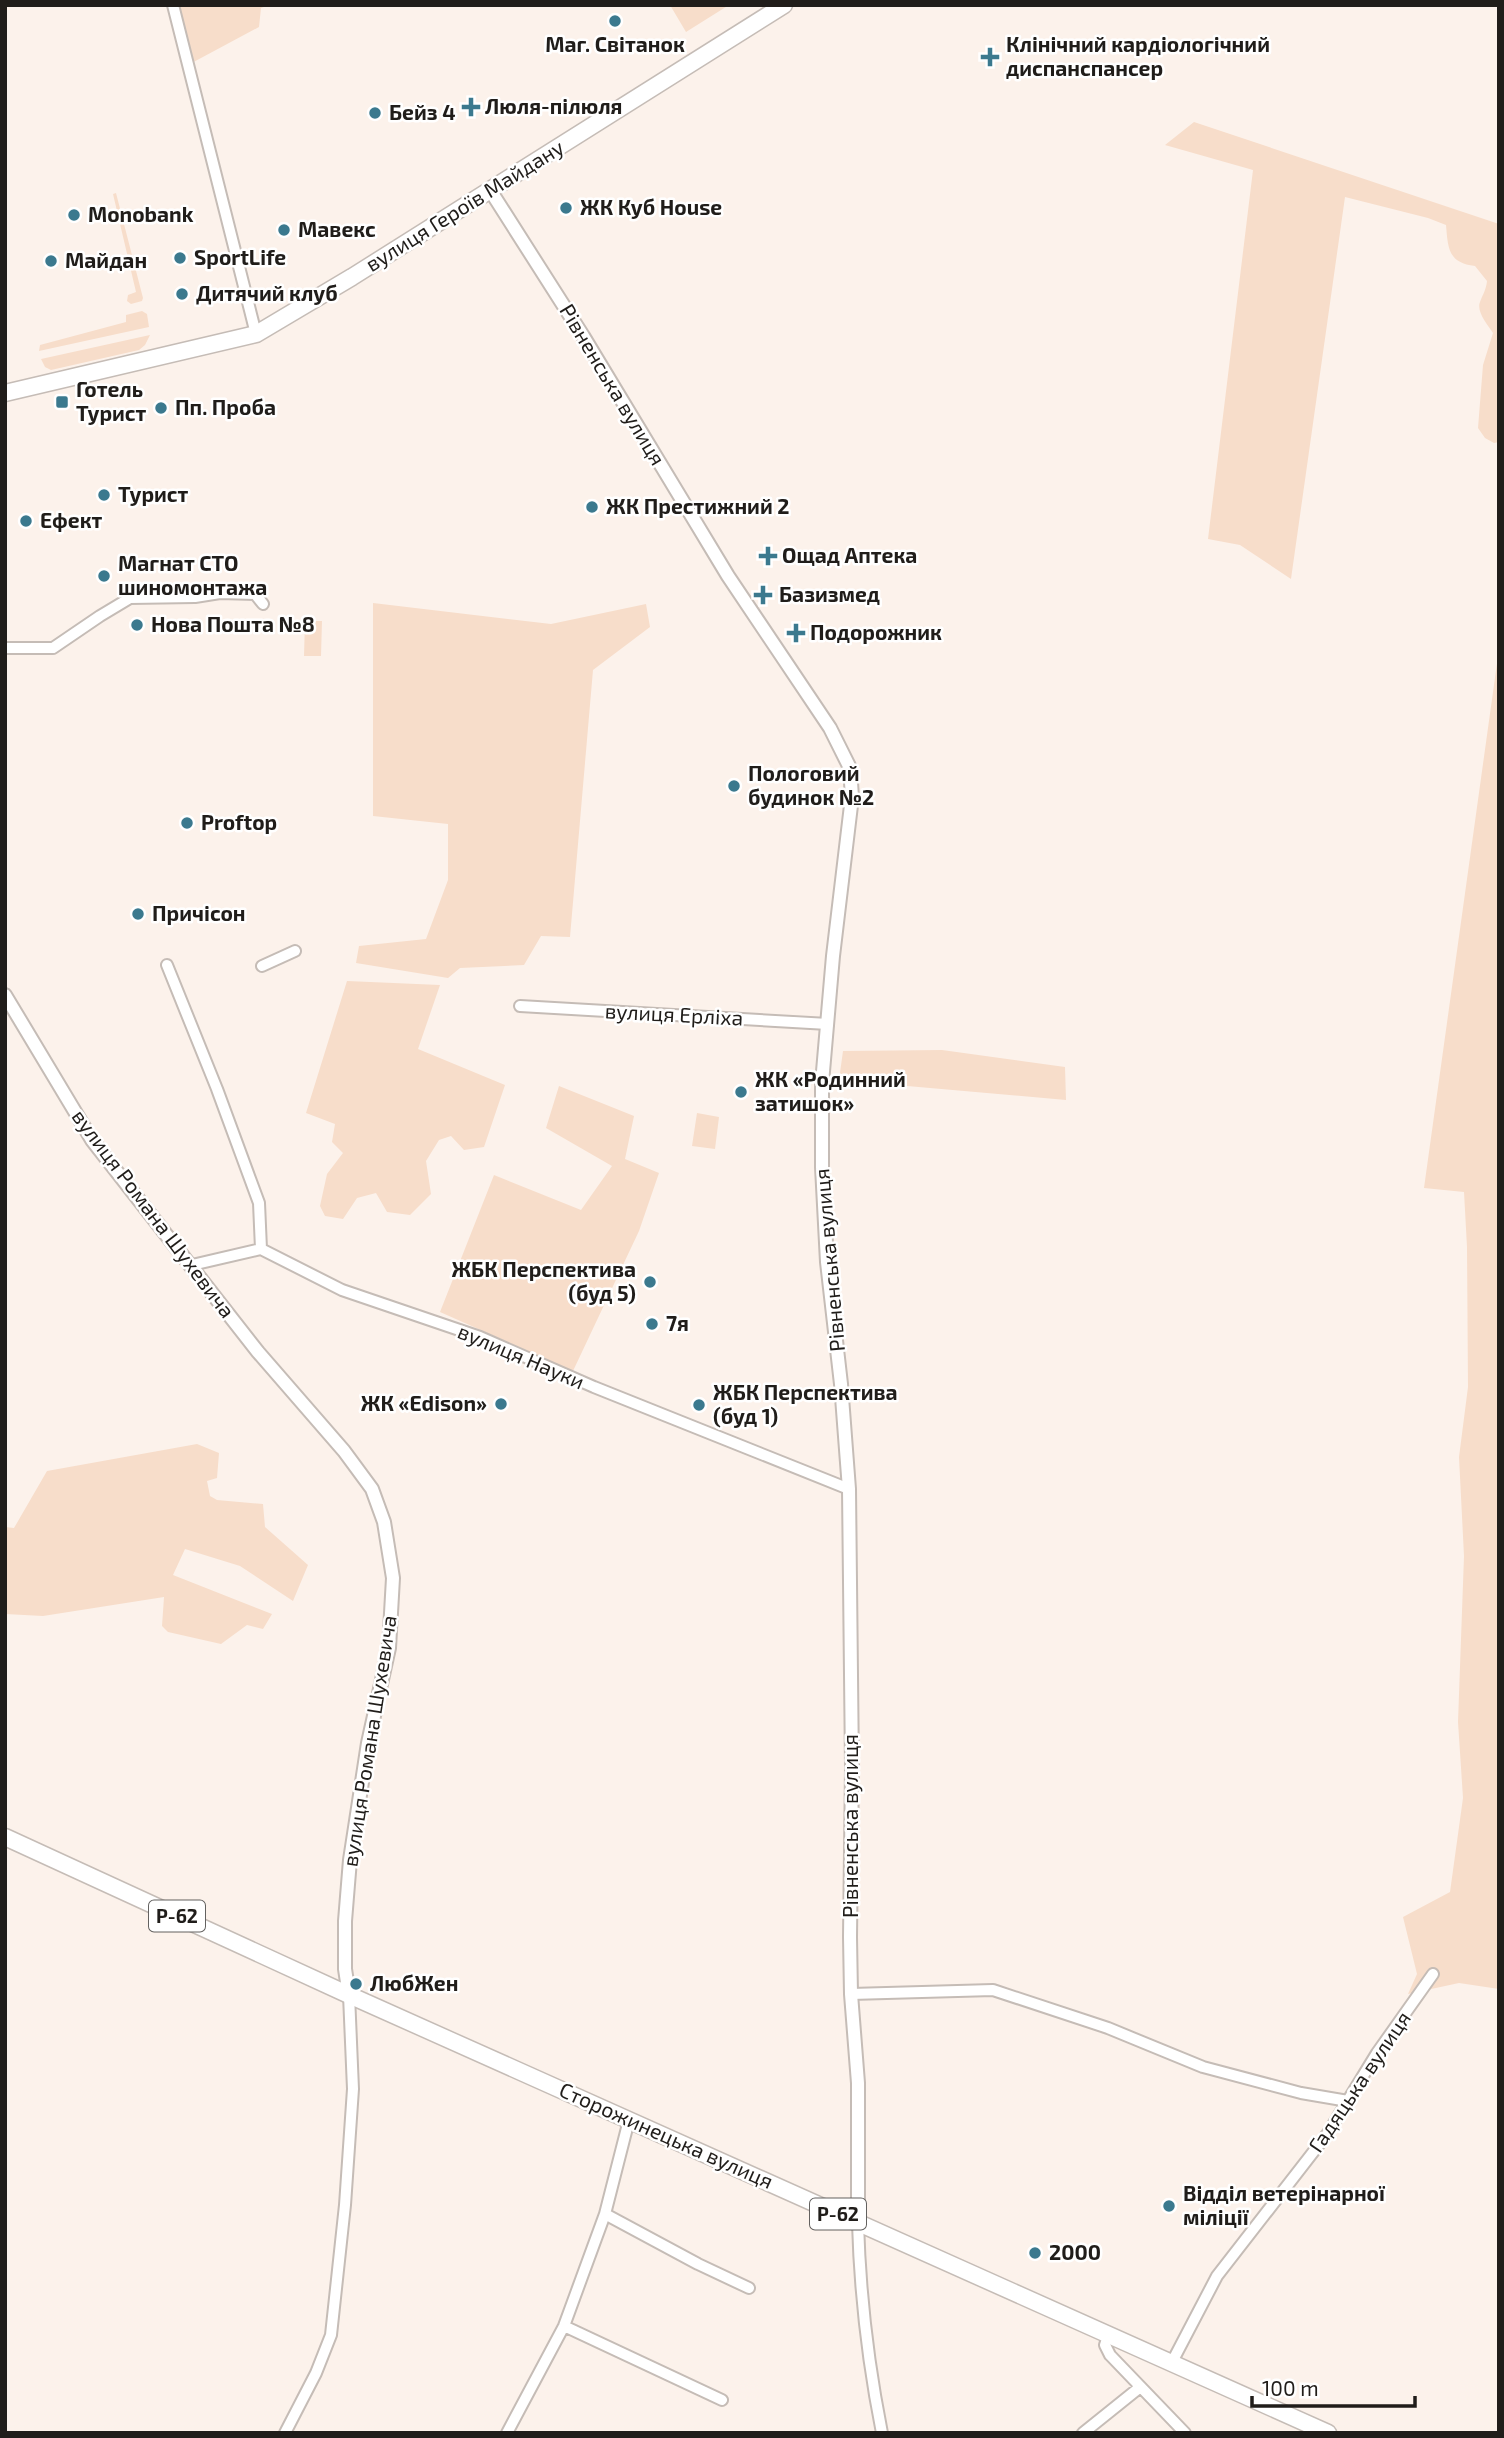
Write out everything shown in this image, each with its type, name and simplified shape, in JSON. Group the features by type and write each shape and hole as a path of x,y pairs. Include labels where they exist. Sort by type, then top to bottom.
{"main road":[{"name":"вулиця Героїв Майдану","path":"5,393 256,334 352,277 784,5"},
{"name":"Сторожинецька вулиця","path":"5,1837 1328,2433"}],"street":[{"path":"173,5 256,334"},
{"name":"Рівненська вулиця","path":"490,190 583,336 728,576 830,727 850,768 852,797 822,1083 823,1195 849,1489 851,1994 858,2083 859,2277 872,2381 882,2433"},
{"path":"5,648 53,648 130,598 195,597 220,593 255,594 263,604"},
{"path":"262,966 295,951"},
{"path":"167,965 259,1203 261,1249 192,1265"},
{"name":"вулиця Романа Шухевича","path":"5,995 92,1140 258,1352 351,1461 372,1489 384,1522 394,1578 390,1636 350,1860 345,1957 353,2089 345,2205 331,2335 316,2373 285,2433"},
{"name":"вулиця Ерліха","path":"520,1006 828,1024"},
{"name":"вулиця Науки","path":"261,1249 342,1290 480,1337 594,1387 849,1489"},
{"name":"Гадяцька вулиця","path":"1171,2364 1217,2276 1328,2133 1377,2053 1433,1973"},
{"path":"851,1994 993,1990 1108,2028 1203,2067 1301,2093 1348,2101"},
{"path":"508,2432 564,2326 605,2214 629,2120"},
{"path":"605,2214 749,2288"},
{"path":"564,2326 722,2400"},
{"path":"1108,2336 1105,2346 1110,2356 1185,2433"},
{"path":"1083,2433 1139,2388"}],"shaded area":[{"path":"173,5 270,5 261,8 259,27 188,65"},
{"path":"670,5 729,5 686,32"},
{"path":"1194,122 1499,224 1499,442 1494,443 1485,438 1478,428 1483,365 1493,333 1479,306 1487,281 1475,266 1454,258 1449,247 1446,225 1345,197 1291,579 1240,545 1208,539 1253,170 1165,145"},
{"path":"116,193 143,298 142,301 131,304 127,301 128,295 136,292 113,194"},
{"path":"142,311 147,314 149,327 39,351 40,345 126,322 126,315"},
{"path":"150,335 139,350 51,370 45,367 41,359"},
{"path":"373,603 551,624 646,604 650,627 593,670 570,937 541,936 524,965 460,968 448,978 356,963 359,946 426,939 448,880 448,824 373,816"},
{"path":"305,621 322,621 321,656 304,656"},
{"path":"1499,649 1499,1989 1459,1983 1408,1994 1417,1974 1403,1917 1450,1892 1463,1798 1458,1722 1464,1556 1459,1457 1468,1387 1464,1192 1424,1188"},
{"path":"347,981 440,985 418,1049 505,1085 484,1147 464,1150 451,1136 439,1140 426,1161 431,1194 410,1215 387,1212 376,1193 357,1198 343,1219 325,1216 320,1206 327,1174 343,1153 332,1142 335,1124 306,1113"},
{"path":"942,1050 1065,1067 1066,1100 839,1080 843,1051"},
{"path":"559,1086 634,1116 625,1159 659,1173 639,1231 573,1371 440,1312 494,1175 581,1210 612,1166 546,1128"},
{"path":"697,1113 719,1117 715,1149 692,1146"},
{"path":"197,1444 219,1453 217,1478 207,1481 210,1496 217,1500 263,1504 265,1527 308,1565 293,1601 240,1566 185,1549 173,1575 272,1614 263,1629 247,1625 221,1644 168,1632 162,1626 164,1597 43,1616 5,1614 5,1527 14,1528 47,1471"}],"place":[{"name":"Маг. Світанок","path":"615,21"},
{"name":"Клінічний кардіологічний диспанспансер","path":"990,57"},
{"name":"Люля-пілюля","path":"471,107"},
{"name":"Бейз 4","path":"375,113"},
{"name":"ЖК Куб House","path":"566,208"},
{"name":"Monobank","path":"74,215"},
{"name":"Мавекс","path":"284,230"},
{"name":"SportLife","path":"180,258"},
{"name":"Майдан","path":"51,261"},
{"name":"Дитячий клуб","path":"182,294"},
{"name":"Готель Турист","path":"62,402"},
{"name":"Пп. Проба","path":"161,408"},
{"name":"Турист","path":"104,495"},
{"name":"ЖК Престижний 2","path":"592,507"},
{"name":"Ефект","path":"26,521"},
{"name":"Ощад Аптека","path":"768,556"},
{"name":"Магнат СТО шиномонтажа","path":"104,576"},
{"name":"Базизмед","path":"763,595"},
{"name":"Нова Пошта №8","path":"137,625"},
{"name":"Подорожник","path":"796,633"},
{"name":"Пологовий будинок №2","path":"734,786"},
{"name":"Proftop","path":"187,823"},
{"name":"Причісон","path":"138,914"},
{"name":"ЖК «Родинний затишок»","path":"741,1092"},
{"name":"ЖБК Перспектива (буд 5)","path":"650,1282"},
{"name":"7я","path":"652,1324"},
{"name":"ЖК «Edison»","path":"501,1404"},
{"name":"ЖБК Перспектива (буд 1)","path":"699,1405"},
{"name":"ЛюбЖен","path":"356,1984"},
{"name":"Відділ ветерінарної міліції","path":"1169,2206"},
{"name":"2000","path":"1035,2253"}]}
